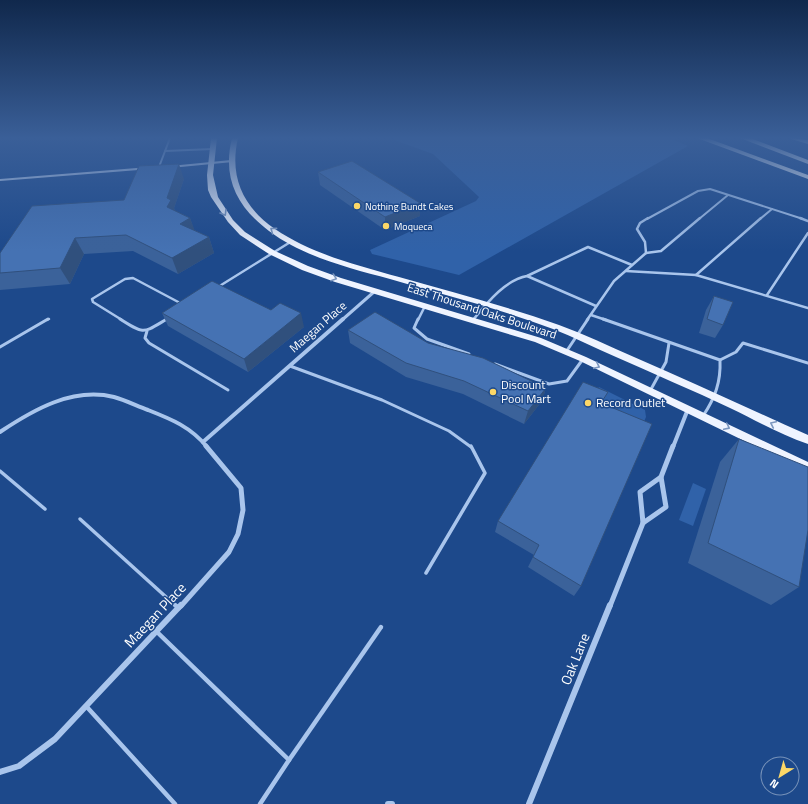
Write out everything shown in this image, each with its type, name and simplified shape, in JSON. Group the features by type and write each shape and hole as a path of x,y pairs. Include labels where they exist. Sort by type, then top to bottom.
{"main road":[{"name":"East Thousand Oaks Boulevard","path":"210,176 211,188 227,219 248,237 272,252 311,270 374,291 538,340 583,359 808,466"},
{"name":"East Thousand Oaks Boulevard","path":"234,176 238,192 246,205 258,219 292,241 321,255 348,265 486,304 578,336 808,440"}],"street":[{"path":"0,180 55,176"},
{"name":"Maegan Place","path":"203,442 374,291"},
{"name":"Maegan Place","path":"0,432 25,416 56,401 83,395 113,397 177,421 203,442 241,488 243,510 238,534 229,552 179,608 55,739 19,766 0,772"},
{"path":"642,522 666,507 661,477 689,409"},
{"name":"Oak Lane","path":"529,804 642,522 640,492 661,477"}],"lane":[{"path":"646,253 645,242 637,229 640,223 698,191 710,189 808,221"},
{"path":"566,352 614,281 646,253 661,251 728,195"},
{"path":"696,275 772,209"},
{"path":"767,295 808,233"},
{"path":"213,290 292,241"},
{"path":"473,320 486,304 516,278 527,276 588,247 632,265"},
{"path":"626,271 696,275 808,308"},
{"path":"527,276 596,306"},
{"path":"174,315 147,331 139,331 93,302 92,298 125,279 133,278 188,307"},
{"path":"425,306 414,328 427,339 470,354"},
{"path":"591,315 720,360 736,352 743,343 808,363"},
{"path":"0,347 49,319"},
{"path":"147,331 145,338 149,343 228,390"},
{"path":"650,391 662,373 669,342"},
{"path":"492,362 549,384 567,381 583,359"},
{"path":"703,416 715,397 721,374 720,360"},
{"path":"290,366 382,400 449,430 471,446 485,473 426,573"},
{"path":"0,472 45,509"},
{"path":"80,519 179,608"},
{"path":"260,804 381,627"},
{"path":"156,631 289,760"},
{"path":"86,706 175,804"}],"shaded area":[{"path":"456,176 636,176 459,275 372,254 370,250 476,201 479,197"},
{"path":"599,387 645,410 646,417 639,433 600,416 607,404 592,397"},
{"path":"693,483 706,489 693,526 679,520"}],"building":[{"path":"135,176 175,176 167,198 171,200 167,207 190,218 180,224 209,237 172,258 126,235 75,238 60,268 0,273 0,253 32,206 124,200"},
{"path":"323,176 376,176 420,203 385,217"},
{"path":"212,281 271,310 280,303 301,313 244,359 162,313"},
{"path":"714,296 733,302 723,325 707,319"},
{"path":"375,312 428,343 483,358 546,388 528,411 464,381 406,363 348,330"},
{"path":"583,382 608,392 601,403 652,424 581,586 533,557 539,545 498,521"},
{"path":"739,439 808,467 808,530 799,587 708,543"}],"place":[{"name":"Nothing Bundt Cakes","path":"357,206"},
{"name":"Moqueca","path":"386,226"},
{"name":"Discount Pool Mart","path":"493,392"},
{"name":"Record Outlet","path":"588,403"}]}
